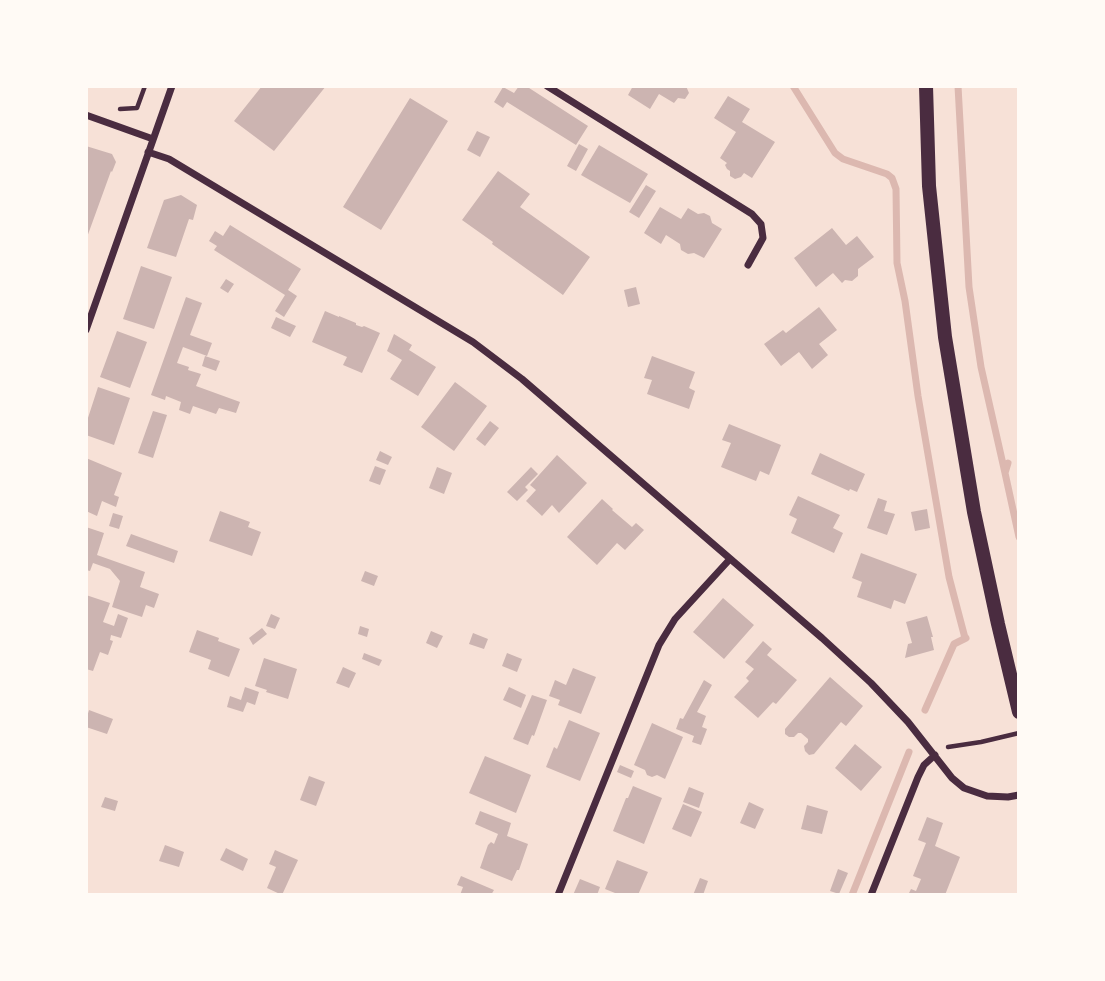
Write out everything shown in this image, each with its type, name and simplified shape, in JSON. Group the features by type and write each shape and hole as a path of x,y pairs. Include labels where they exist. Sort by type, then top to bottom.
{"main road":[{"path":"926,86 929,186 945,337 974,512 1019,712"}],"street":[{"path":"86,330 172,86"},
{"path":"547,86 752,214 761,224 763,237 748,265"},
{"path":"86,115 153,139"},
{"path":"148,152 169,159 472,342 522,379 822,638 908,722 964,788 987,796 1019,795"},
{"path":"558,895 659,645 675,619 730,559"},
{"path":"870,895 924,765 935,755"}],"path":[{"path":"119,109 137,108 145,86"},
{"path":"935,755 947,747 1019,733"}],"building":[{"path":"262,86 326,86 274,151 234,121"},
{"path":"519,86 526,86 588,126 576,145 507,102 503,108 494,102 503,87 514,93"},
{"path":"633,86 686,86 689,93 685,99 678,98 674,103 659,94 650,109 628,95"},
{"path":"728,96 750,109 742,122 775,142 752,178 744,173 735,179 730,176 725,165 727,163 720,158 736,132 714,118"},
{"path":"410,98 448,121 381,230 343,207"},
{"path":"477,131 490,137 480,157 467,150"},
{"path":"579,144 588,149 576,171 567,166"},
{"path":"599,145 648,174 630,203 581,175"},
{"path":"86,146 112,154 116,162 86,240"},
{"path":"498,171 530,194 520,207 590,257 563,295 462,220"},
{"path":"646,185 656,191 639,218 629,212"},
{"path":"181,195 197,205 193,220 189,219 176,257 147,248 164,200"},
{"path":"660,207 681,219 688,208 698,214 704,213 710,216 712,223 722,229 704,258 681,250 680,244 666,235 661,244 644,233"},
{"path":"230,225 301,269 288,290 297,296 284,317 275,311 285,295 214,250 217,246 209,241 215,231 223,236"},
{"path":"832,228 846,245 857,236 874,257 858,269 858,276 852,281 845,280 842,283 833,273 816,287 794,258"},
{"path":"141,266 172,277 154,329 123,319"},
{"path":"226,279 234,284 228,293 220,288"},
{"path":"636,287 640,304 628,307 624,290"},
{"path":"186,297 202,303 190,335 212,343 207,356 183,347 177,363 201,374 196,386 240,402 236,413 219,408 216,414 193,406 190,414 179,410 181,402 166,396 165,400 151,395"},
{"path":"819,307 837,330 819,344 828,355 812,369 799,352 781,366 764,344 783,330 786,333"},
{"path":"325,311 380,333 362,373 343,365 347,357 312,342"},
{"path":"276,317 296,326 290,337 271,328"},
{"path":"117,331 147,342 130,388 100,377"},
{"path":"394,334 412,345 409,350 436,367 418,396 390,379 402,360 387,351"},
{"path":"205,356 220,361 216,371 202,366"},
{"path":"652,356 695,372 689,388 695,391 689,409 647,394 652,380 644,378"},
{"path":"455,382 487,406 454,451 421,427"},
{"path":"98,387 130,398 114,445 86,435 86,424"},
{"path":"153,411 167,415 153,458 138,453"},
{"path":"490,421 499,428 485,446 476,439"},
{"path":"729,424 781,445 769,475 760,471 756,481 721,467 731,443 722,440"},
{"path":"380,451 392,457 388,465 376,460"},
{"path":"820,453 865,474 857,492 811,474"},
{"path":"557,455 587,483 559,513 552,505 542,516 526,501 536,490 530,485"},
{"path":"86,458 122,473 114,495 119,497 116,507 102,501 97,516 86,511"},
{"path":"375,466 386,470 380,485 369,481"},
{"path":"437,467 452,473 444,494 429,488"},
{"path":"531,467 538,474 525,487 528,490 517,501 507,492"},
{"path":"798,496 840,515 833,528 843,533 834,553 791,533 797,519 789,515"},
{"path":"878,498 887,501 884,511 895,514 887,535 867,528"},
{"path":"602,499 632,527 636,523 644,530 625,550 617,543 597,565 567,537"},
{"path":"927,509 930,528 915,531 911,512"},
{"path":"220,511 250,522 248,527 261,532 252,556 209,541"},
{"path":"113,513 123,516 119,529 109,526"},
{"path":"86,527 104,533 97,555 145,572 140,587 159,594 154,608 146,605 142,617 112,607 120,581 110,569 93,563 90,571 86,570"},
{"path":"131,534 178,551 174,563 126,546"},
{"path":"861,553 917,574 905,604 894,600 891,609 857,597 862,582 852,578"},
{"path":"365,571 378,576 374,586 361,581"},
{"path":"86,595 110,603 103,622 114,626 118,614 128,618 121,638 111,635 110,640 113,641 108,655 100,652 93,671 86,669"},
{"path":"723,598 754,625 724,659 693,632"},
{"path":"271,614 280,618 275,629 266,626"},
{"path":"927,616 934,650 905,658 908,644 912,643 906,622"},
{"path":"360,626 369,629 367,637 358,634"},
{"path":"262,628 267,634 253,645 249,638"},
{"path":"197,630 240,649 229,677 208,669 211,660 189,652"},
{"path":"431,631 443,636 437,648 426,643"},
{"path":"473,633 488,639 484,649 469,644"},
{"path":"763,641 772,649 767,655 797,680 776,704 773,702 758,718 734,697 749,681 746,678 754,669 745,662"},
{"path":"364,653 382,660 379,666 362,659"},
{"path":"507,653 522,659 517,672 502,666"},
{"path":"264,658 297,669 288,699 255,686"},
{"path":"343,667 356,673 349,688 336,683"},
{"path":"573,668 596,677 581,714 558,705 560,700 549,696 555,680 566,685"},
{"path":"830,677 863,706 846,726 841,722 814,754 809,755 804,746 808,739 801,733 789,737 785,734 785,729"},
{"path":"704,680 712,685 697,712 706,716 702,727 707,729 701,745 692,742 694,736 676,729"},
{"path":"245,687 259,692 255,705 247,702 243,712 227,707 230,696 241,700"},
{"path":"509,687 526,695 521,708 503,700"},
{"path":"532,695 547,700 528,745 513,739"},
{"path":"89,710 113,719 107,734 86,727"},
{"path":"569,720 600,733 580,781 546,767"},
{"path":"652,723 683,737 665,779 657,775 647,775 645,770 634,765"},
{"path":"855,744 882,767 861,791 835,768"},
{"path":"485,756 531,775 516,813 469,793"},
{"path":"620,765 634,771 631,778 617,772"},
{"path":"309,776 325,782 316,806 300,800"},
{"path":"633,786 662,798 644,844 613,831"},
{"path":"689,787 704,793 699,808 683,802"},
{"path":"105,797 118,801 115,811 101,807"},
{"path":"749,802 764,809 755,829 740,823"},
{"path":"683,804 702,812 691,837 672,829"},
{"path":"807,805 828,811 822,834 801,829"},
{"path":"480,811 511,823 507,836 528,844 512,881 480,868 488,845 491,842 494,844 498,834 475,824"},
{"path":"927,817 943,823 935,846 960,857 945,895 908,895 911,889 916,891 921,879 913,876 926,843 918,840"},
{"path":"165,845 184,852 179,867 159,861"},
{"path":"226,848 248,859 243,871 220,860"},
{"path":"275,850 298,860 282,895 267,888 276,867 269,864"},
{"path":"617,860 648,872 638,895 620,895 605,889"},
{"path":"838,869 848,873 839,894 830,891"},
{"path":"461,876 494,890 491,895 460,895 463,887 457,885"},
{"path":"700,878 708,881 703,895 693,895"},
{"path":"580,879 600,887 597,895 573,895"}],"waterway":[{"path":"793,86 835,153 843,159 887,174 892,178 896,189 897,263 949,577 965,638"},
{"path":"958,86 969,287 981,367 1005,473"},
{"path":"1008,463 1005,473 1019,537"},
{"path":"925,710 954,644 966,638"},
{"path":"852,895 909,752"}]}
